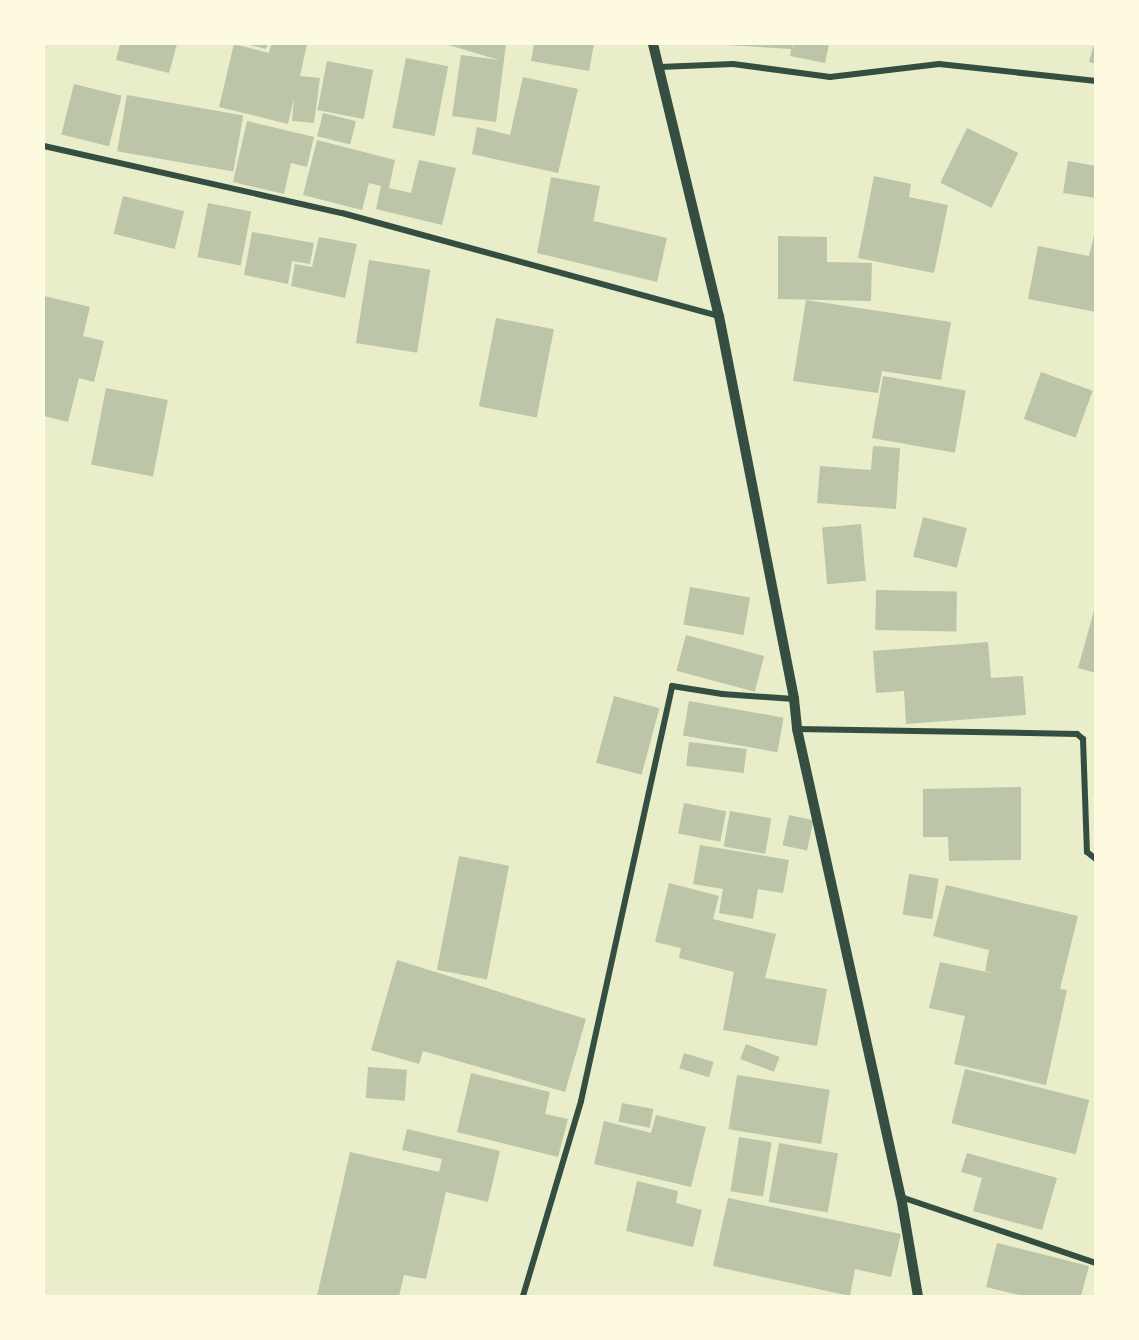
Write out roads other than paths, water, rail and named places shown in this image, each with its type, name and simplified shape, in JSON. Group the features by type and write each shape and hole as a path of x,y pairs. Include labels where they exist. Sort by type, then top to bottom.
{"street":[{"path":"653,44 719,316 794,699 797,729 901,1197 918,1296"},
{"path":"660,67 733,64 830,77 939,64 1095,81"},
{"path":"44,146 342,213 719,316"},
{"path":"523,1296 581,1101 672,686 794,699"},
{"path":"797,729 1077,734 1083,739 1087,852 1095,859"},
{"path":"901,1197 1095,1263"}]}
